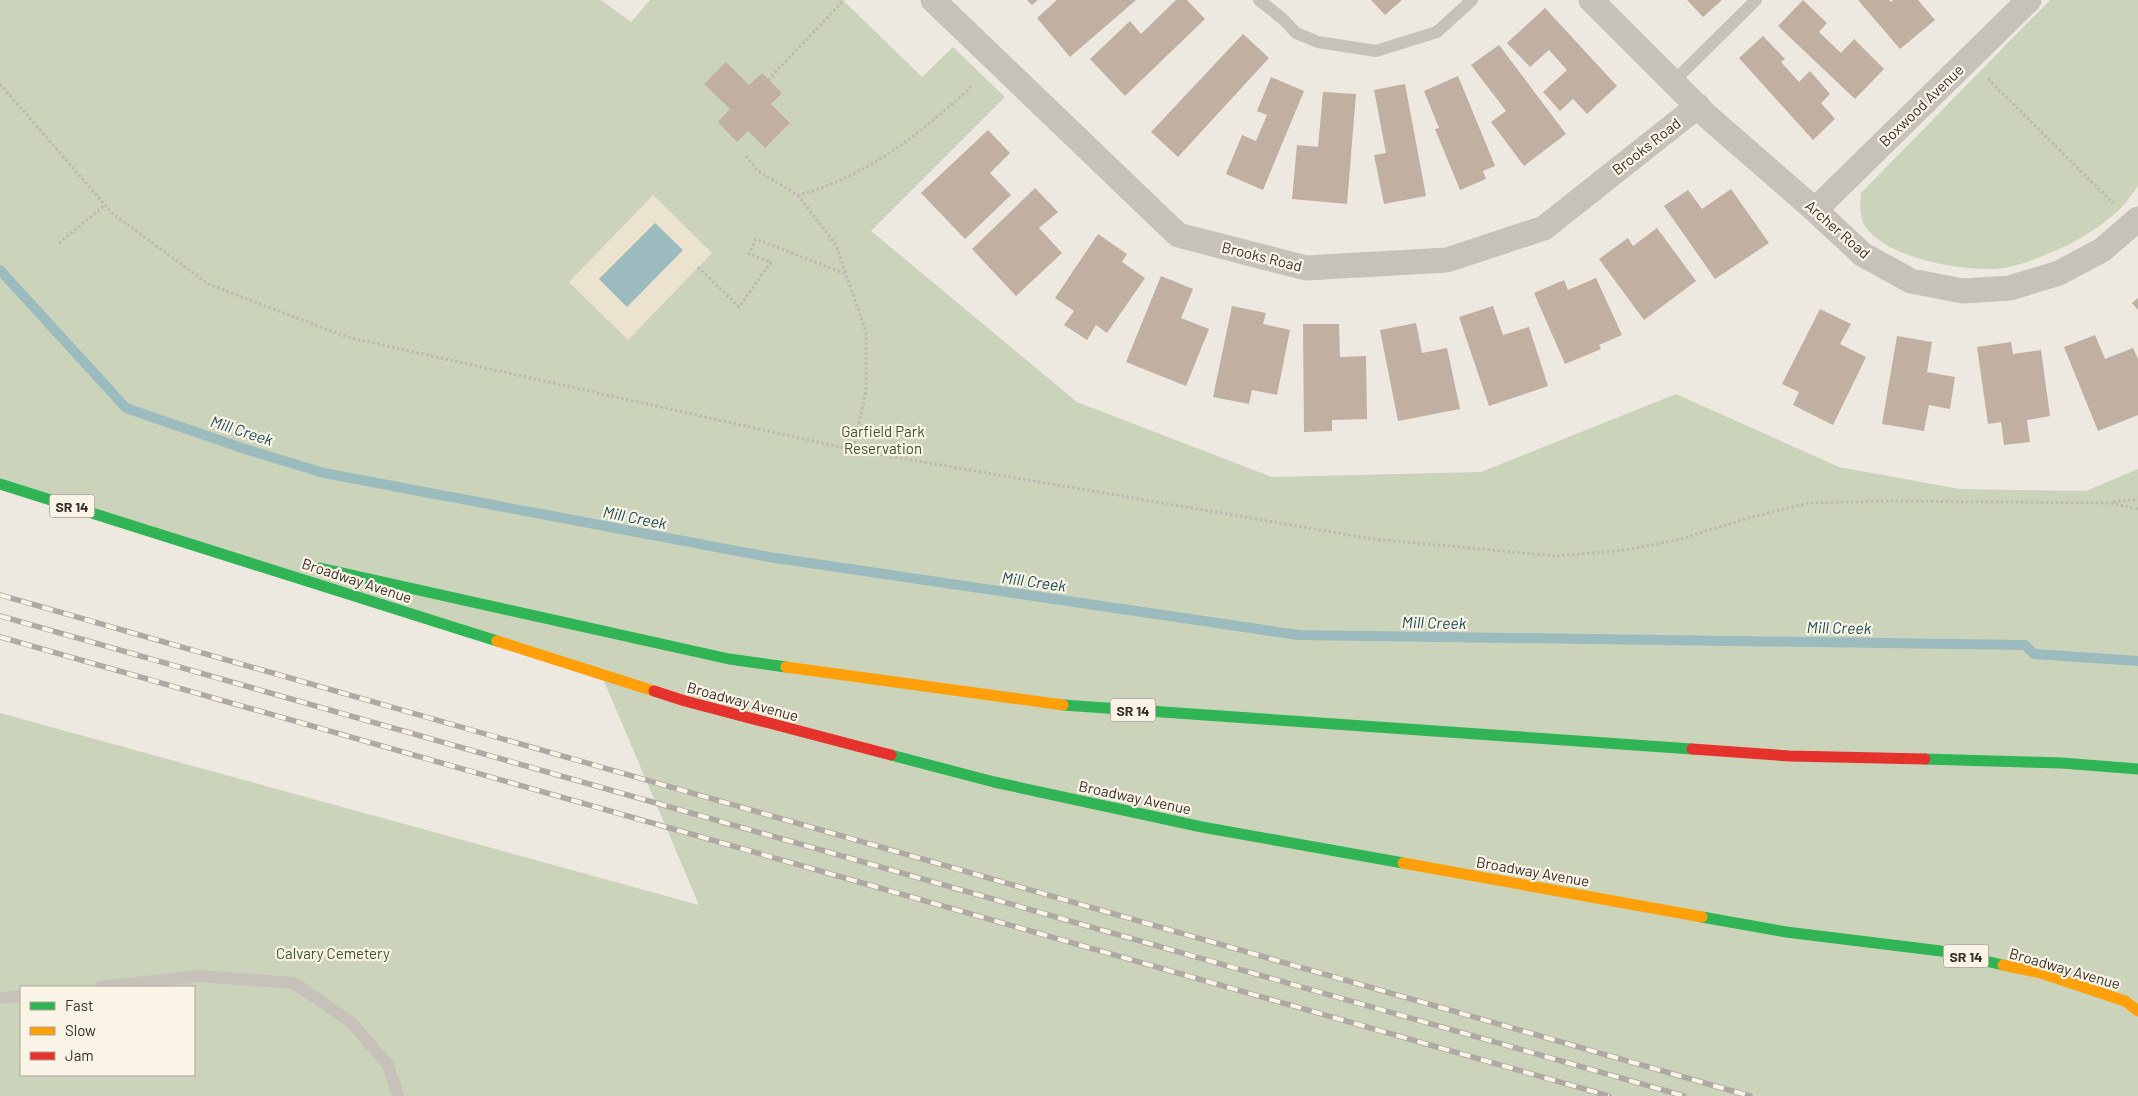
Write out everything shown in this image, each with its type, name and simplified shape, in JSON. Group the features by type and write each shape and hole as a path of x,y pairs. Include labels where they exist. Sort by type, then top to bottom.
{"main road":[{"name":"Broadway Avenue","path":"0,484 144,528 685,701 994,782 1202,827 1786,932 1941,951 2040,973 2125,1001 2138,1011"},
{"name":"Broadway Avenue","path":"144,528 261,554"},
{"name":"Broadway Avenue","path":"310,565 728,659 1064,705 1790,756 2062,763 2138,768"}],"street":[{"name":"Brooks Road","path":"933,0 1178,235 1306,268 1447,260 1544,228 1698,106"},
{"name":"Archer Road","path":"1591,0 1707,116 1815,210 1862,254 1911,281 1963,291 2010,288 2059,273 2102,250 2129,214"},
{"name":"Boxwood Avenue","path":"1815,210 2028,0"}],"lane":[{"path":"1260,0 1296,33 1318,42 1376,50 1437,32 1472,0"},
{"path":"1674,81 1756,0"},
{"path":"110,986 200,976 294,983 351,1022 388,1064 398,1096"},
{"path":"0,998 20,996"}],"path":[{"path":"768,80 844,0"},
{"path":"1983,73 2129,214"},
{"path":"0,84 112,213 208,284 347,338 853,450 1373,539 1557,556 1625,550 1677,540 1752,517 1809,503 1889,501 2110,503 2138,499"},
{"path":"798,195 843,179 912,139 972,86"},
{"path":"746,156 758,171 798,195 836,245 847,274 866,332 866,391 853,450"},
{"path":"60,243 105,205"},
{"path":"698,268 739,307 771,262 749,254 756,239 847,274"},
{"path":"2110,503 2138,509"}],"green space":[{"path":"0,0 601,0 631,22 650,0 843,0 922,77 953,47 1005,97 871,231 1077,402 1272,477 1481,472 1676,394 1839,467 1960,489 2086,491 2138,469 2138,1096 0,1096 0,713 699,905 601,674 0,484"},
{"path":"2050,0 2138,0 2138,186 2119,210 2096,229 2053,252 2009,267 1975,269 1931,262 1910,256 1875,238 1865,226 1862,218 1860,206 1861,193"}],"shaded area":[{"path":"653,195 712,253 628,340 569,282"}],"water":[{"path":"655,223 683,250 627,307 599,279"}],"building":[{"path":"1027,0 1038,0 1032,5"},
{"path":"1057,0 1136,0 1070,57 1037,18"},
{"path":"1176,0 1187,0 1205,19 1125,96 1090,59 1130,21 1141,34"},
{"path":"1371,0 1402,0 1385,15"},
{"path":"1687,0 1722,0 1703,17"},
{"path":"1803,0 1827,23 1819,32 1841,53 1854,39 1884,69 1855,99 1778,26"},
{"path":"1858,0 1889,0 1891,2 1893,0 1918,0 1935,20 1900,49"},
{"path":"1545,8 1617,86 1587,114 1573,99 1560,111 1543,92 1567,70 1549,50 1530,67 1507,43"},
{"path":"1243,34 1269,58 1178,157 1151,132"},
{"path":"1763,36 1785,59 1781,62 1799,82 1810,71 1830,94 1821,103 1835,119 1813,140 1739,58"},
{"path":"1499,45 1566,134 1524,166 1491,122 1506,111 1471,65"},
{"path":"726,62 749,85 762,73 782,93 771,104 790,123 765,148 748,131 737,142 718,122 730,109 704,84"},
{"path":"1458,76 1495,166 1483,171 1486,179 1460,190 1435,129 1439,128 1424,91"},
{"path":"1271,77 1304,91 1263,190 1226,174 1242,135 1256,141 1267,115 1257,111"},
{"path":"1405,84 1426,196 1384,204 1374,155 1386,153 1374,90"},
{"path":"1323,92 1356,94 1347,204 1292,199 1297,145 1318,147"},
{"path":"988,130 1010,153 990,173 1011,195 965,239 921,193"},
{"path":"1035,188 1058,212 1039,228 1062,253 1016,296 972,249"},
{"path":"1731,189 1769,243 1715,279 1664,206 1688,190 1702,209"},
{"path":"1657,228 1696,281 1644,320 1599,259 1628,238 1633,246"},
{"path":"1098,234 1127,254 1122,262 1145,278 1107,333 1096,325 1087,340 1064,325 1074,311 1055,298"},
{"path":"1161,276 1193,289 1181,318 1209,329 1186,386 1126,362"},
{"path":"1596,278 1622,335 1599,345 1601,349 1565,364 1534,293 1564,280 1568,290"},
{"path":"2138,298 2138,310 2132,303"},
{"path":"1232,306 1266,313 1263,324 1290,330 1277,395 1252,390 1249,404 1213,397"},
{"path":"1493,306 1503,335 1529,327 1548,386 1489,406 1459,317"},
{"path":"1820,309 1851,324 1840,344 1866,357 1833,425 1793,405 1799,392 1782,384"},
{"path":"1416,323 1422,353 1447,348 1460,409 1398,421 1380,330"},
{"path":"1303,324 1339,324 1340,357 1366,356 1367,419 1332,420 1332,431 1304,432"},
{"path":"2095,335 2105,359 2133,348 2138,359 2138,415 2098,431 2064,347"},
{"path":"1897,336 1932,342 1927,372 1955,377 1950,409 1929,405 1924,431 1882,424"},
{"path":"2011,342 2013,354 2041,350 2050,416 2027,420 2030,442 2004,445 2001,422 1988,424 1977,347"}],"waterway":[{"name":"Mill Creek","path":"0,270 126,408 242,448 324,473 769,557 1298,635 2025,645 2034,654 2138,661"}],"railway":[{"path":"0,595 1750,1096"},
{"path":"0,616 1684,1096"},
{"path":"0,637 1609,1096"}],"traffic: fast":[{"path":"0,484 497,641"},
{"path":"320,568 729,659 786,667"},
{"path":"1063,705 1692,749"},
{"path":"891,755 994,782 1202,827 1403,863"},
{"path":"1925,759 2062,763 2138,769"},
{"path":"1702,917 1786,932 1941,951 2003,965"}],"traffic: slow":[{"path":"497,641 654,691"},
{"path":"786,667 1063,705"},
{"path":"1403,863 1702,917"},
{"path":"2003,965 2041,973 2125,1001 2138,1011"}],"traffic: jam":[{"path":"654,691 685,701 891,755"},
{"path":"1692,749 1790,756 1925,759"}],"park label":[{"name":"Garfield Park Reservation","path":"883,440"},
{"name":"Calvary Cemetery","path":"333,953"}]}
